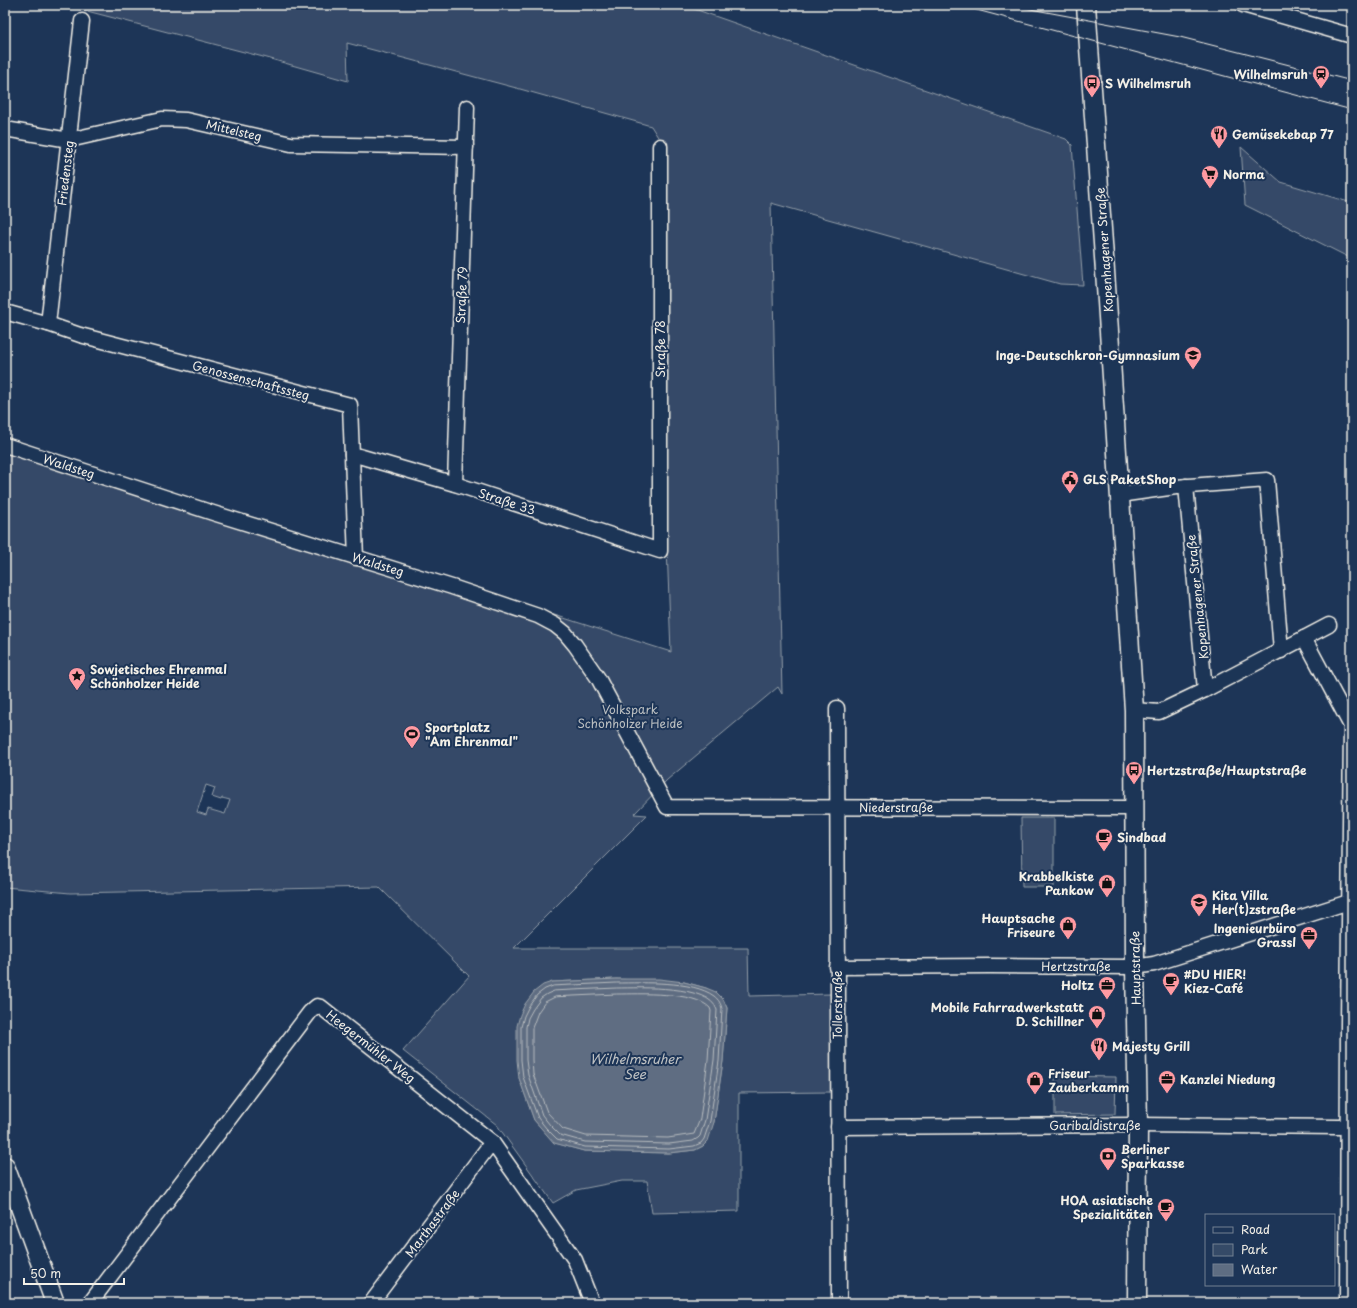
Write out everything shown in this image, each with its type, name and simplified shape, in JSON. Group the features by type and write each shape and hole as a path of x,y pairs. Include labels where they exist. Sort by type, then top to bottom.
{"main road":[{"name":"Kopenhagener Straße","path":"1086,5 1134,710"},
{"name":"Hauptstraße","path":"1134,710 1135,967 1138,1125 1137,1303"},
{"path":"5,1166 56,1303"}],"street":[{"path":"1243,5 1352,36"},
{"name":"Friedensteg","path":"48,324 82,21"},
{"name":"Straße 79","path":"455,484 467,107"},
{"name":"Mittelsteg","path":"5,129 69,140 162,119 186,120 291,144 466,147"},
{"name":"Straße 78","path":"660,146 660,551"},
{"name":"Genossenschaftssteg","path":"5,312 80,335 350,405 356,558"},
{"name":"Waldsteg","path":"5,445 213,513 488,599 538,616 555,625 565,633 575,645 598,678 662,798"},
{"name":"Straße 33","path":"352,454 455,484 660,551"},
{"path":"1119,494 1186,486 1267,480 1281,651"},
{"name":"Kopenhagener Straße","path":"1186,486 1205,690"},
{"path":"1134,710 1159,712 1205,690 1329,625"},
{"path":"1304,638 1352,726 1350,1126 1347,1303"},
{"name":"Tollerstraße","path":"837,708 839,1303"},
{"name":"Niederstraße","path":"662,798 667,807 1135,808"},
{"name":"Hertzstraße","path":"837,967 1135,967 1161,962 1351,901"},
{"name":"Heegermühler Weg","path":"90,1303 310,1012 317,1006 321,1007 492,1142 575,1260 592,1303"},
{"name":"Garibaldistraße","path":"838,1127 1138,1125 1350,1126"},
{"name":"Marthastraße","path":"371,1303 492,1142"}],"green space":[{"name":"Volkspark Schönholzer Heide","path":"64,5 683,5 1066,139 1072,145 1083,285 1060,284 771,203 782,694 778,687 667,780 634,814 647,815 514,948 748,948 749,996 831,994 831,1092 739,1093 739,1211 652,1213 647,1181 622,1181 576,1190 553,1203 497,1125 403,1051 469,976 379,887 70,893 5,887 5,451 529,607 671,652 665,494 666,150 651,126 347,43 348,81 267,58","holes":["206,785 215,788 212,797 221,800 222,798 230,800 225,814 208,809 206,815 197,812","616,979 684,982 706,988 723,999 727,1008 723,1061 714,1122 703,1146 695,1150 669,1153 584,1151 555,1143 534,1120 519,1078 552,982"]},
{"path":"1241,147 1281,182 1352,203 1352,259 1245,205"},
{"path":"1021,818 1054,818 1054,887 1022,887"},
{"path":"1055,1076 1116,1077 1115,1114 1055,1115"}],"water":[{"name":"Wilhelmsruher See","path":"616,979 659,979 684,982 716,992 723,999 727,1008 723,1061 714,1122 708,1141 703,1146 695,1150 669,1153 584,1151 554,1143 534,1120 519,1078 517,1060 517,1026 525,1004 534,992 543,985 552,982"}],"tram line":[{"path":"958,5 1352,110"},
{"path":"1009,5 1180,37 1352,81"}],"place":[{"name":"Wilhelmsruh","path":"1321,89"},
{"name":"S Wilhelmsruh","path":"1092,98"},
{"name":"Gemüsekebap 77","path":"1219,149"},
{"name":"Norma","path":"1210,189"},
{"name":"Inge-Deutschkron-Gymnasium","path":"1193,370"},
{"name":"GLS PaketShop","path":"1070,494"},
{"name":"Sowjetisches Ehrenmal Schönholzer Heide","path":"77,691"},
{"name":"Sportplatz \"Am Ehrenmal\"","path":"412,749"},
{"name":"Hertzstraße/Hauptstraße","path":"1134,785"},
{"name":"Sindbad","path":"1104,852"},
{"name":"Krabbelkiste Pankow","path":"1107,898"},
{"name":"Kita Villa Her(t)zstraße","path":"1199,917"},
{"name":"Hauptsache Friseure","path":"1068,940"},
{"name":"Ingenieurbüro Grassl","path":"1309,950"},
{"name":"#DU HIER! Kiez-Café","path":"1171,996"},
{"name":"Holtz","path":"1107,1000"},
{"name":"Mobile Fahrradwerkstatt D. Schillner","path":"1097,1029"},
{"name":"Majesty Grill","path":"1099,1061"},
{"name":"Kanzlei Niedung","path":"1167,1094"},
{"name":"Friseur Zauberkamm","path":"1035,1095"},
{"name":"Berliner Sparkasse","path":"1108,1171"},
{"name":"HOA asiatische Spezialitäten","path":"1166,1222"}]}
